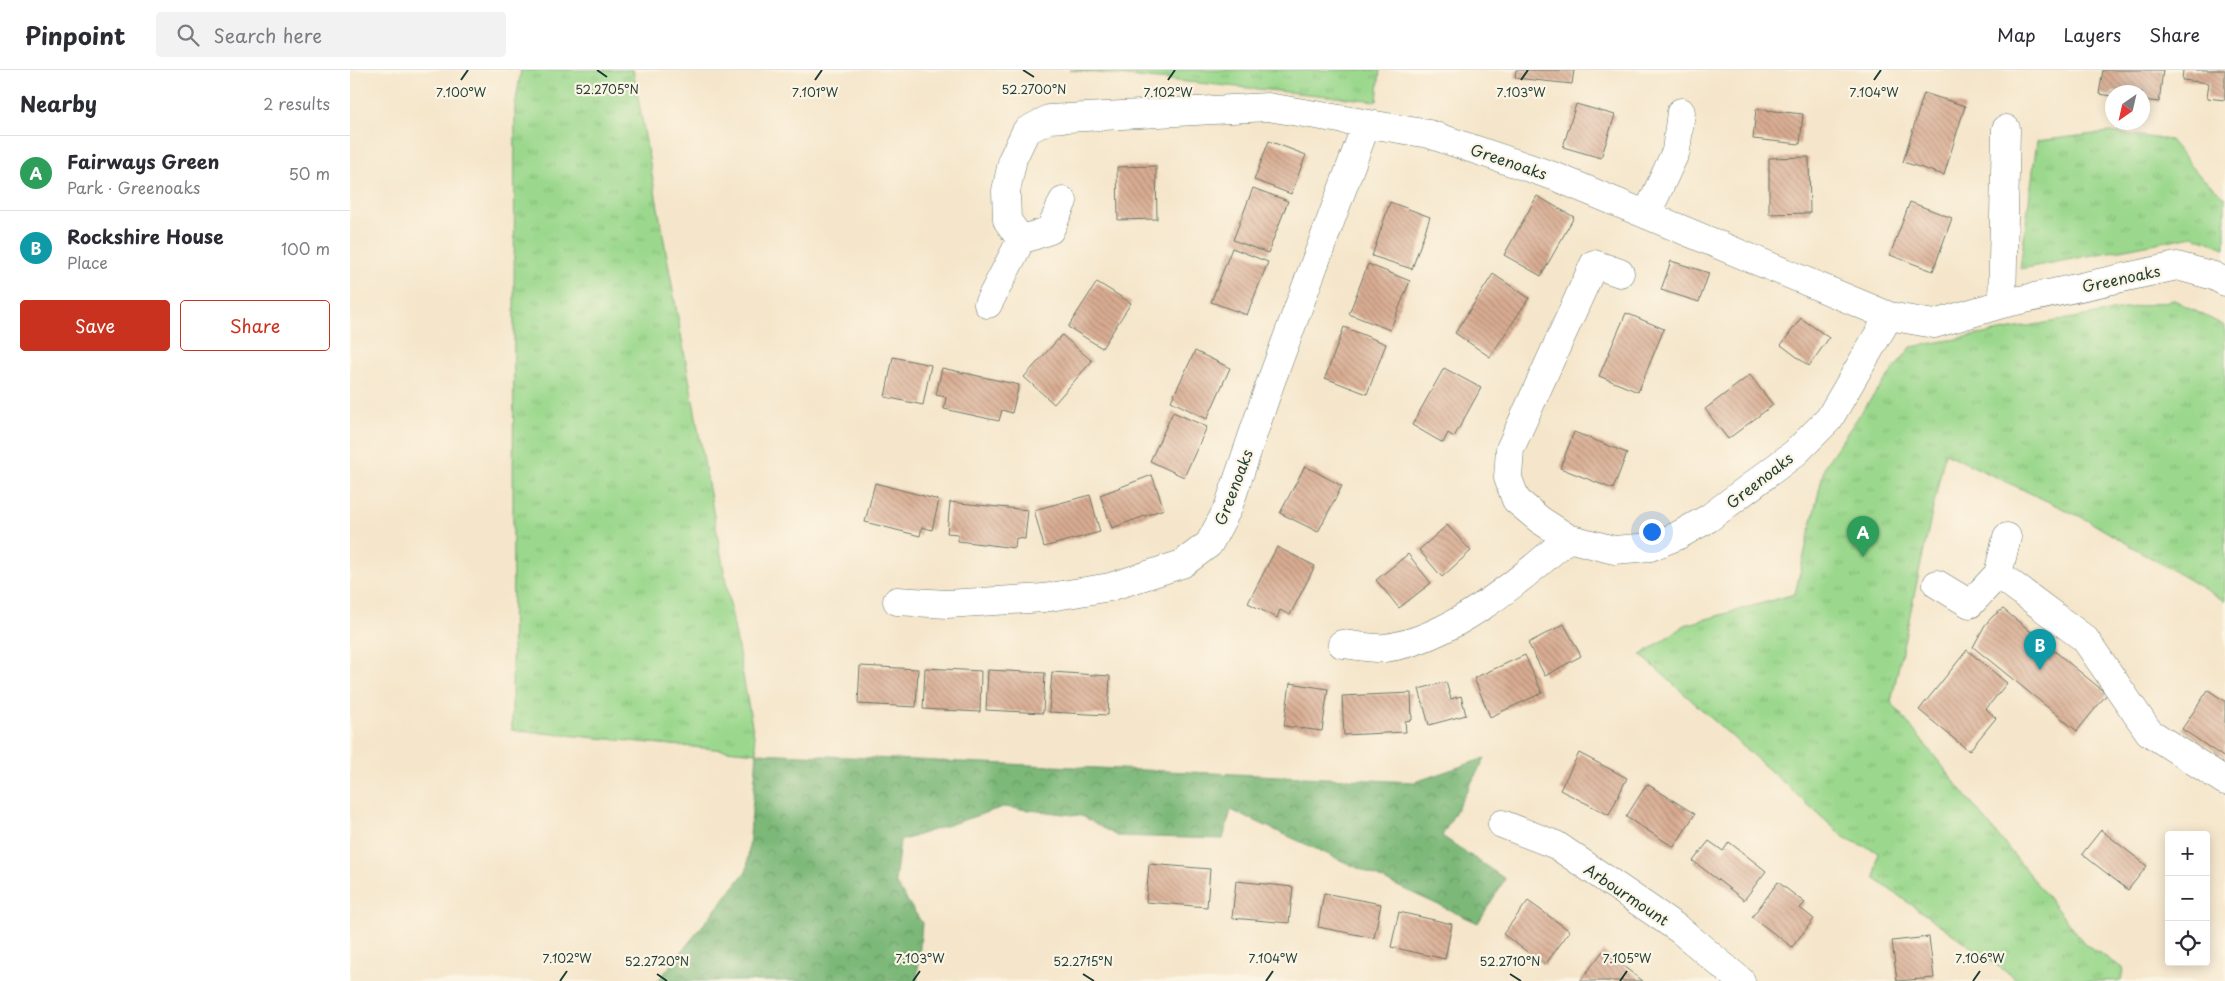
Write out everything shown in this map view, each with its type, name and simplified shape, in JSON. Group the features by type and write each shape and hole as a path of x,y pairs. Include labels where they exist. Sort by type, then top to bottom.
{"street":[{"name":"Greenoaks","path":"1021,240 1007,220 1006,191 1013,158 1026,131 1049,119 1268,107 1366,125 1429,134 1556,177 1889,316 1934,324 2002,304 2177,266 2214,276 2225,282"},
{"path":"1647,214 1676,151 1681,112"},
{"name":"Greenoaks","path":"897,601 947,604 1044,598 1110,587 1182,564 1209,544 1228,508 1270,384 1366,125"},
{"path":"2002,304 2006,129"},
{"path":"988,304 1021,240 1050,230 1062,201"},
{"name":"Greenoaks","path":"1620,273 1594,264 1510,449 1508,478 1516,500 1540,520 1568,538 1614,550 1650,547 1677,536 1709,518 1795,452 1830,419 1889,316"},
{"path":"1938,584 1970,604 1998,574 2007,537"},
{"path":"1342,644 1383,648 1424,638 1476,610 1523,578 1568,538"},
{"path":"1998,574 2085,638 2149,732 2225,781"},
{"name":"Arbourmount","path":"1502,824 1556,845 1680,930 1741,981"}],"green space":[{"path":"521,70 633,70 757,753 512,730 515,107"},
{"path":"1069,70 1380,70 1377,101"},
{"path":"2111,132 2170,140 2199,175 2225,197 2225,248 2193,236 2020,269 2037,141"},
{"path":"2174,300 2225,326 2225,601 2085,519 1945,453 1891,702 2085,944 2123,968 2121,981 2019,981 1875,879 1878,852 1845,838 1641,655 1685,625 1795,594 1825,465 1867,404 1911,347"},
{"path":"757,753 1415,782 1485,758 1442,836 1505,879 1478,923 1231,810 1223,839 1117,836 1082,816 1003,807 900,841 895,882 922,923 917,981 658,981 747,870"}],"building":[{"path":"1516,70 1574,70 1572,84 1515,78"},
{"path":"2103,70 2163,70 2159,102 2150,101 2150,85 2105,85 2105,95 2099,94"},
{"path":"2183,70 2225,70 2225,100 2207,98 2209,83 2182,80"},
{"path":"1924,93 1965,106 1944,175 1903,162"},
{"path":"1576,104 1615,115 1601,158 1563,147"},
{"path":"1756,109 1803,114 1800,144 1753,139"},
{"path":"1269,141 1306,155 1291,194 1254,180"},
{"path":"1809,157 1810,213 1769,214 1769,158"},
{"path":"1156,166 1157,219 1118,220 1117,167"},
{"path":"1253,188 1288,201 1268,253 1233,240"},
{"path":"1537,196 1574,217 1541,276 1504,255"},
{"path":"1390,202 1430,217 1412,269 1372,256"},
{"path":"1910,202 1952,218 1933,271 1890,255"},
{"path":"1232,248 1268,262 1247,315 1211,302"},
{"path":"1671,261 1709,273 1699,302 1661,290"},
{"path":"1368,264 1410,281 1390,330 1349,314"},
{"path":"1493,274 1529,298 1490,357 1455,333"},
{"path":"1097,282 1131,303 1102,348 1068,327"},
{"path":"1626,313 1664,329 1638,392 1599,376"},
{"path":"1801,318 1829,338 1809,366 1781,345"},
{"path":"1344,327 1386,344 1367,394 1325,378"},
{"path":"1062,335 1092,361 1054,404 1024,377"},
{"path":"1195,351 1230,368 1207,419 1171,401"},
{"path":"893,357 931,365 923,405 885,397"},
{"path":"942,368 1019,385 1012,413 1002,410 999,421 944,409 946,397 936,395"},
{"path":"1444,368 1481,388 1454,437 1448,433 1443,443 1412,425"},
{"path":"1750,375 1773,405 1728,439 1705,409"},
{"path":"1173,412 1207,427 1184,477 1150,461"},
{"path":"1574,432 1627,453 1613,489 1560,468"},
{"path":"1305,466 1342,486 1318,532 1280,513"},
{"path":"1152,475 1164,509 1112,528 1100,495"},
{"path":"875,483 939,500 932,530 922,527 920,536 865,522"},
{"path":"1090,495 1100,532 1044,547 1034,510"},
{"path":"950,502 1028,510 1025,539 1016,538 1015,548 958,541 958,534 947,533"},
{"path":"1447,525 1471,551 1442,577 1419,550"},
{"path":"1277,547 1315,566 1290,615 1280,610 1277,618 1248,603"},
{"path":"1408,554 1431,583 1399,608 1376,580"},
{"path":"2003,609 2107,694 2077,731 1973,647 1985,625"},
{"path":"1564,624 1581,656 1545,676 1528,643"},
{"path":"1967,650 2007,683 1986,709 1996,718 1969,751 1919,710"},
{"path":"1525,655 1542,693 1490,717 1474,678"},
{"path":"860,666 918,669 916,707 858,704"},
{"path":"925,668 981,671 980,712 923,709"},
{"path":"988,670 1045,673 1043,713 986,710"},
{"path":"1052,672 1110,676 1108,715 1049,712"},
{"path":"1446,682 1451,699 1461,696 1466,715 1429,725 1419,689"},
{"path":"1290,683 1328,689 1322,731 1284,726"},
{"path":"2208,690 2225,701 2225,758 2182,729"},
{"path":"1411,693 1412,720 1405,721 1406,732 1344,735 1342,696"},
{"path":"1579,753 1627,778 1609,815 1560,790"},
{"path":"1647,784 1695,814 1674,847 1626,817"},
{"path":"2101,830 2147,866 2128,890 2082,854"},
{"path":"1709,841 1723,851 1729,842 1766,871 1744,900 1693,861"},
{"path":"1149,864 1210,869 1207,907 1146,902"},
{"path":"1236,881 1293,887 1289,923 1232,918"},
{"path":"1778,882 1805,903 1800,908 1814,919 1792,947 1752,917"},
{"path":"1324,893 1381,904 1374,938 1318,927"},
{"path":"1528,901 1570,931 1545,965 1503,934"},
{"path":"1399,912 1452,924 1445,959 1391,947"},
{"path":"1929,937 1934,978 1897,981 1892,941"},
{"path":"1603,951 1643,981 1580,981"}],"place":[{"name":"Fairways Green","path":"1863,557"},
{"name":"Rockshire House","path":"2040,670"}]}
